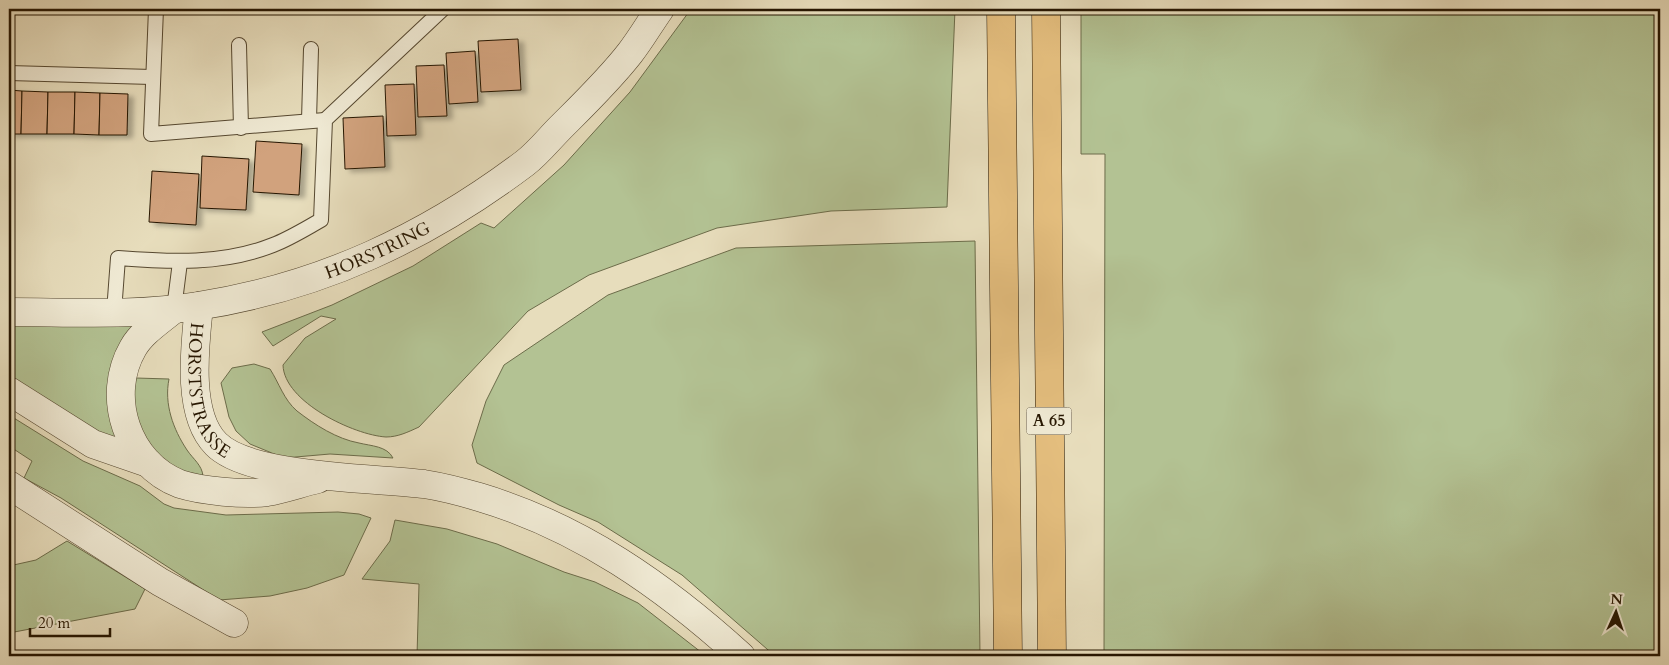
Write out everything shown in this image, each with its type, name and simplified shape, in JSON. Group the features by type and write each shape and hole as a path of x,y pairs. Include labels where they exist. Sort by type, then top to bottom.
{"highway":[{"name":"A 65","path":"1001,9 1008,656"},
{"name":"A 65","path":"1046,9 1052,656"}],"street":[{"name":"HORSTRING","path":"9,312 114,312 187,308 285,287 328,274 422,230 526,162 603,85 630,52 660,9"},
{"name":"HORSTSTRASSE","path":"331,476 266,492 234,491 182,484 172,480 148,463 132,445 126,428 122,406 122,377 127,359 138,340 187,308 199,412 211,438 224,451 259,466 331,476 427,485 479,497 540,519 580,538 658,586 698,617 741,656"},
{"name":"HORSTSTRASSE","path":"9,391 93,444 148,463"},
{"path":"9,485 160,582 234,623"}],"lane":[{"path":"156,9 151,134 325,120 443,9"},
{"path":"239,45 241,128"},
{"path":"309,120 311,50"},
{"path":"9,73 152,77"},
{"path":"114,312 118,258 180,262 218,259 273,245 320,220 325,120"},
{"path":"180,262 187,308"}],"green space":[{"path":"691,9 955,9 947,207 831,211 717,228 589,275 528,311 419,427 399,435 386,437 372,435 340,423 308,404 295,392 286,379 283,365 305,338 336,319 321,316 273,346 262,332 332,305 413,266 481,223 494,228 564,165 630,92"},
{"path":"1081,9 1660,9 1660,656 1104,656 1105,154 1081,154"},
{"path":"975,241 980,656 775,656 682,575 598,522 559,505 477,463 472,445 486,401 504,365 608,295 736,248"},
{"path":"154,311 127,359 138,453 9,391 9,313"},
{"path":"254,364 270,369 292,407 311,421 326,431 343,438 383,449 393,458 330,454 284,458 250,444 236,431 229,417 221,383 232,368"},
{"path":"136,378 169,379 168,398 174,425 187,450 199,465 203,476 169,468 140,435 133,397"},
{"path":"9,415 83,461 140,486 164,504 174,508 226,515 338,512 359,514 371,518 344,575 307,588 270,596 219,600 61,498 24,478 32,461 9,446"},
{"path":"395,520 447,529 497,544 564,572 595,582 638,603 706,656 417,656 419,584 362,579 390,541"},
{"path":"67,541 145,589 135,609 9,633 9,566 36,560"}],"building":[{"path":"518,39 521,90 481,92 478,41"},
{"path":"475,51 478,102 449,104 446,53"},
{"path":"444,65 447,116 418,117 416,66"},
{"path":"414,84 416,135 387,136 385,85"},
{"path":"9,90 22,91 21,134 9,134"},
{"path":"22,91 48,92 47,134 21,134"},
{"path":"48,92 75,92 74,134 47,134"},
{"path":"75,92 100,93 99,135 74,134"},
{"path":"100,93 128,94 127,135 99,135"},
{"path":"383,116 385,167 345,169 343,118"},
{"path":"256,141 302,144 299,195 253,192"},
{"path":"202,156 249,159 246,210 200,208"},
{"path":"152,171 199,174 196,225 149,222"}]}
